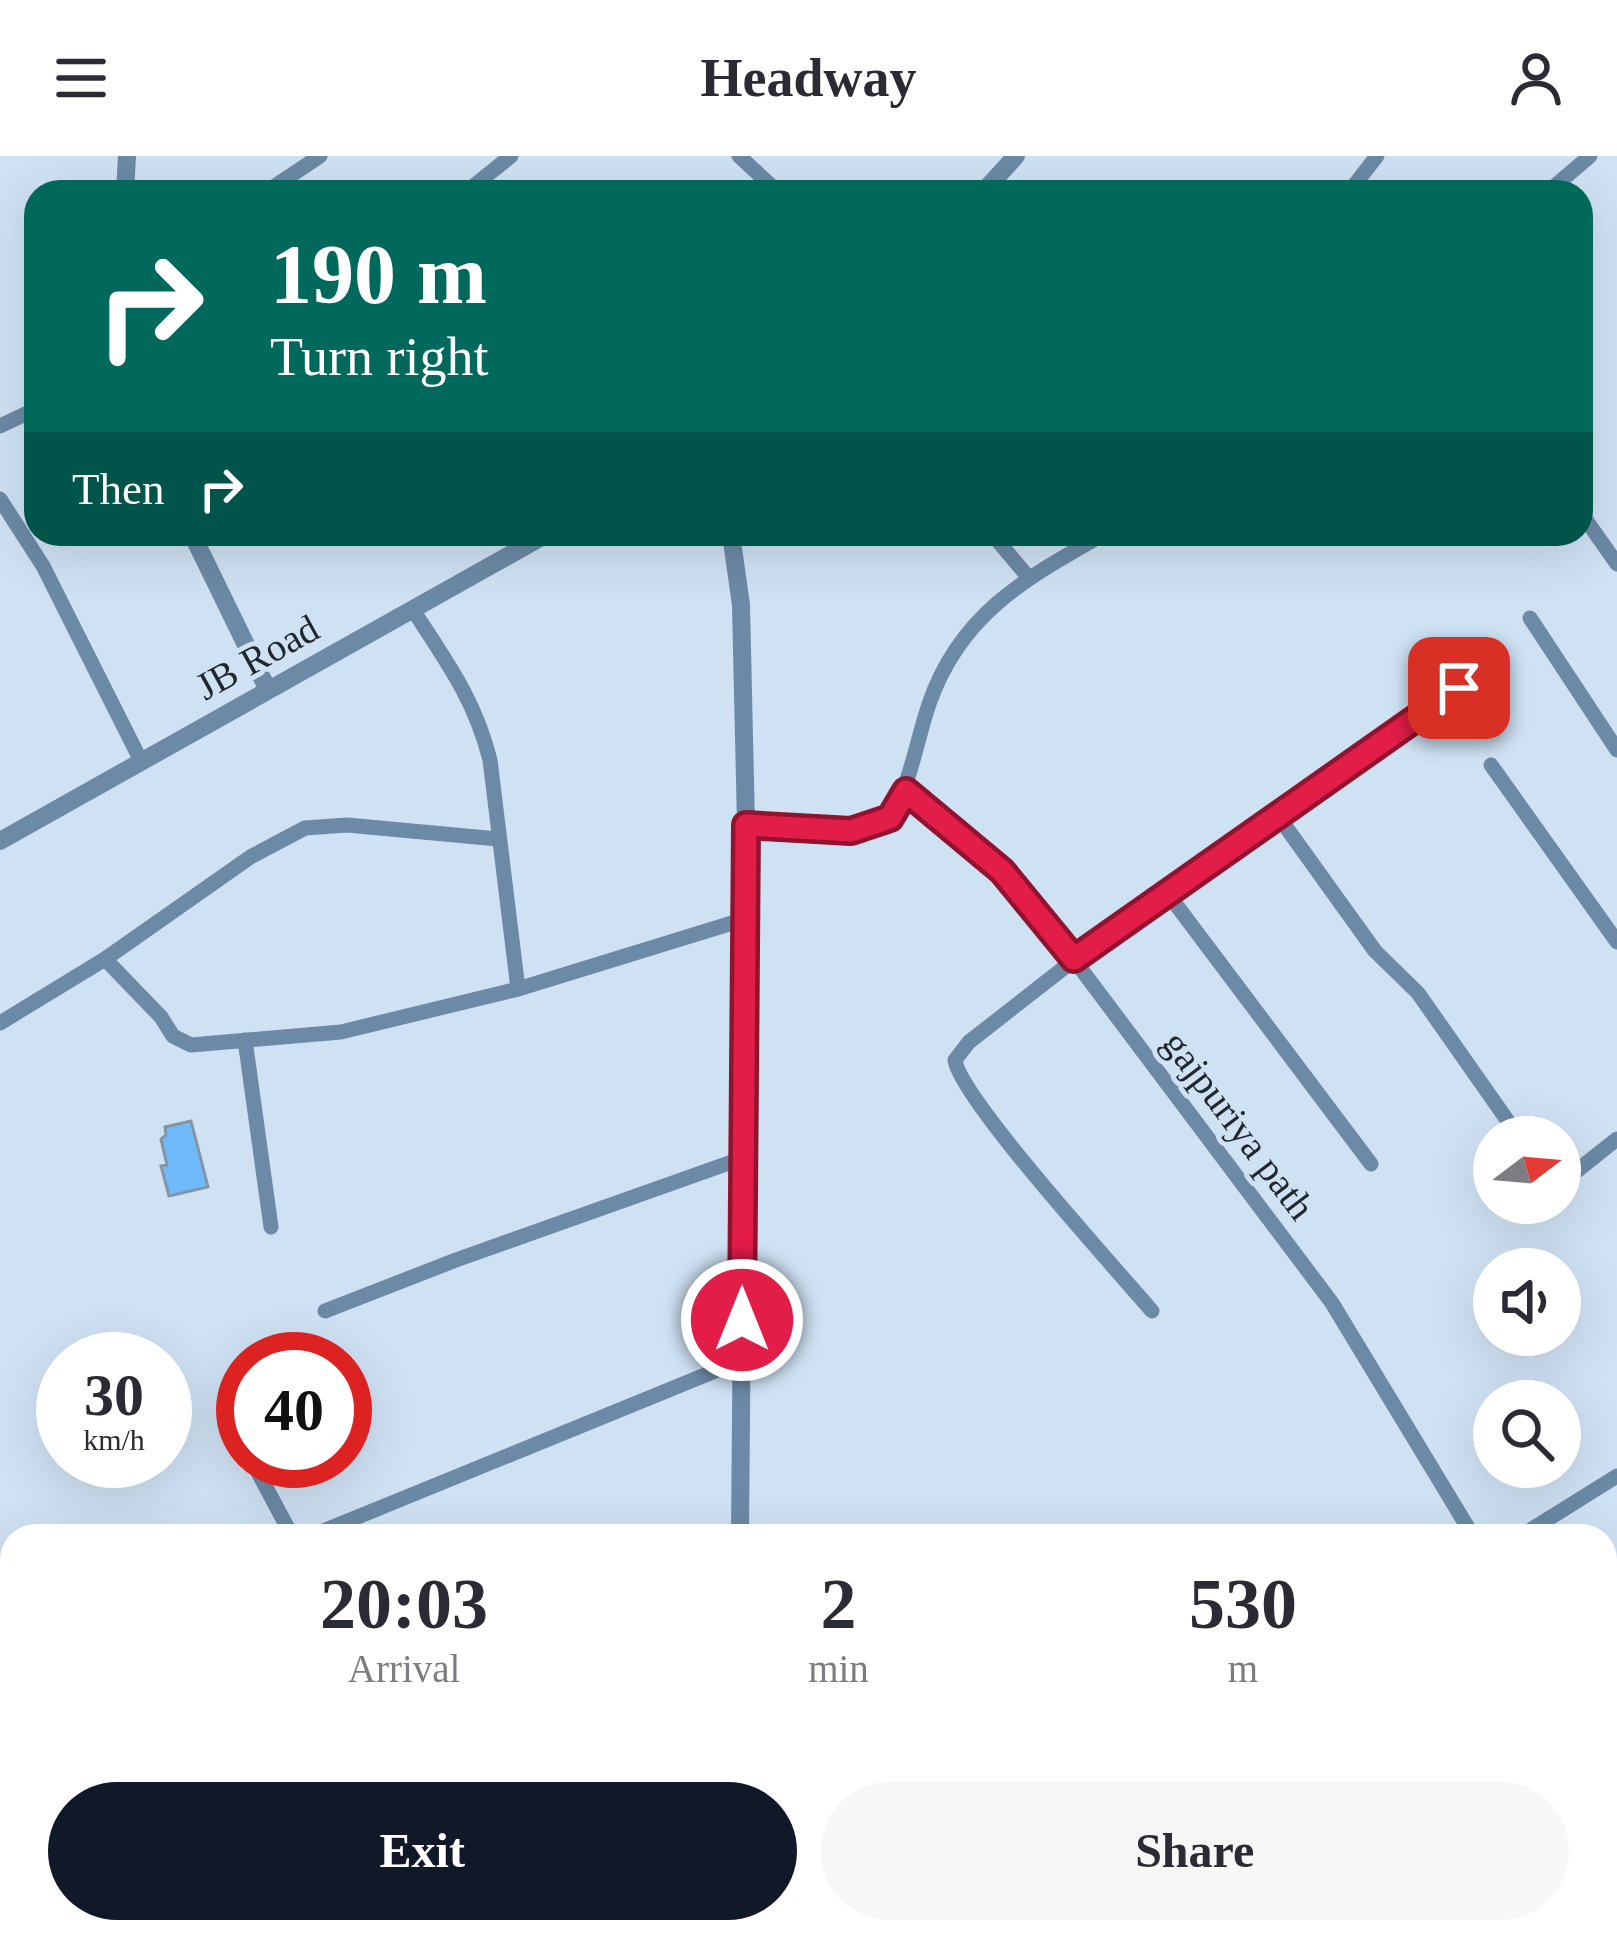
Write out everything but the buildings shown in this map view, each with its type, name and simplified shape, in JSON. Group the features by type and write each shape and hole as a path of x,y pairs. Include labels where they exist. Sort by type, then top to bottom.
{"street":[{"path":"284,180 320,156"},
{"path":"481,180 512,156"},
{"path":"739,156 765,180"},
{"path":"993,180 1016,156"},
{"path":"1358,180 1377,156"},
{"path":"1562,180 1590,156"},
{"path":"0,499 24,536"},
{"path":"1593,530 1617,564"},
{"path":"30,546 140,759"},
{"path":"198,546 267,688"},
{"name":"JB Road","path":"0,841 526,546"},
{"path":"732,546 741,605 746,825 740,1524"},
{"path":"1002,546 1029,578"},
{"path":"746,825 851,831 890,818 906,791 927,711 969,628 1029,578 1084,546"},
{"path":"413,610 470,697 481,724 490,760 518,989"},
{"path":"1530,618 1617,750"},
{"path":"1152,1311 994,1122 956,1067 960,1051 1074,959 1459,688"},
{"path":"1491,765 1617,942"},
{"name":"gajpuriya path","path":"906,791 1002,871 1074,959 1332,1303 1466,1524"},
{"path":"1278,816 1375,951 1418,993 1505,1116"},
{"path":"0,1023 252,856 305,828 347,825 498,839"},
{"path":"1168,894 1371,1163"},
{"path":"104,958 181,1042 245,1040 341,1032 518,989 742,920"},
{"path":"245,1040 272,1227"},
{"path":"1581,1167 1617,1139"},
{"path":"325,1311 743,1158"},
{"path":"340,1524 742,1360"},
{"path":"1540,1524 1617,1476"},
{"path":"266,1488 286,1524"}],"route":[{"path":"742,1320 746,825 851,831 875,826 890,818 906,791 1002,871 1074,959 1459,688"}]}
